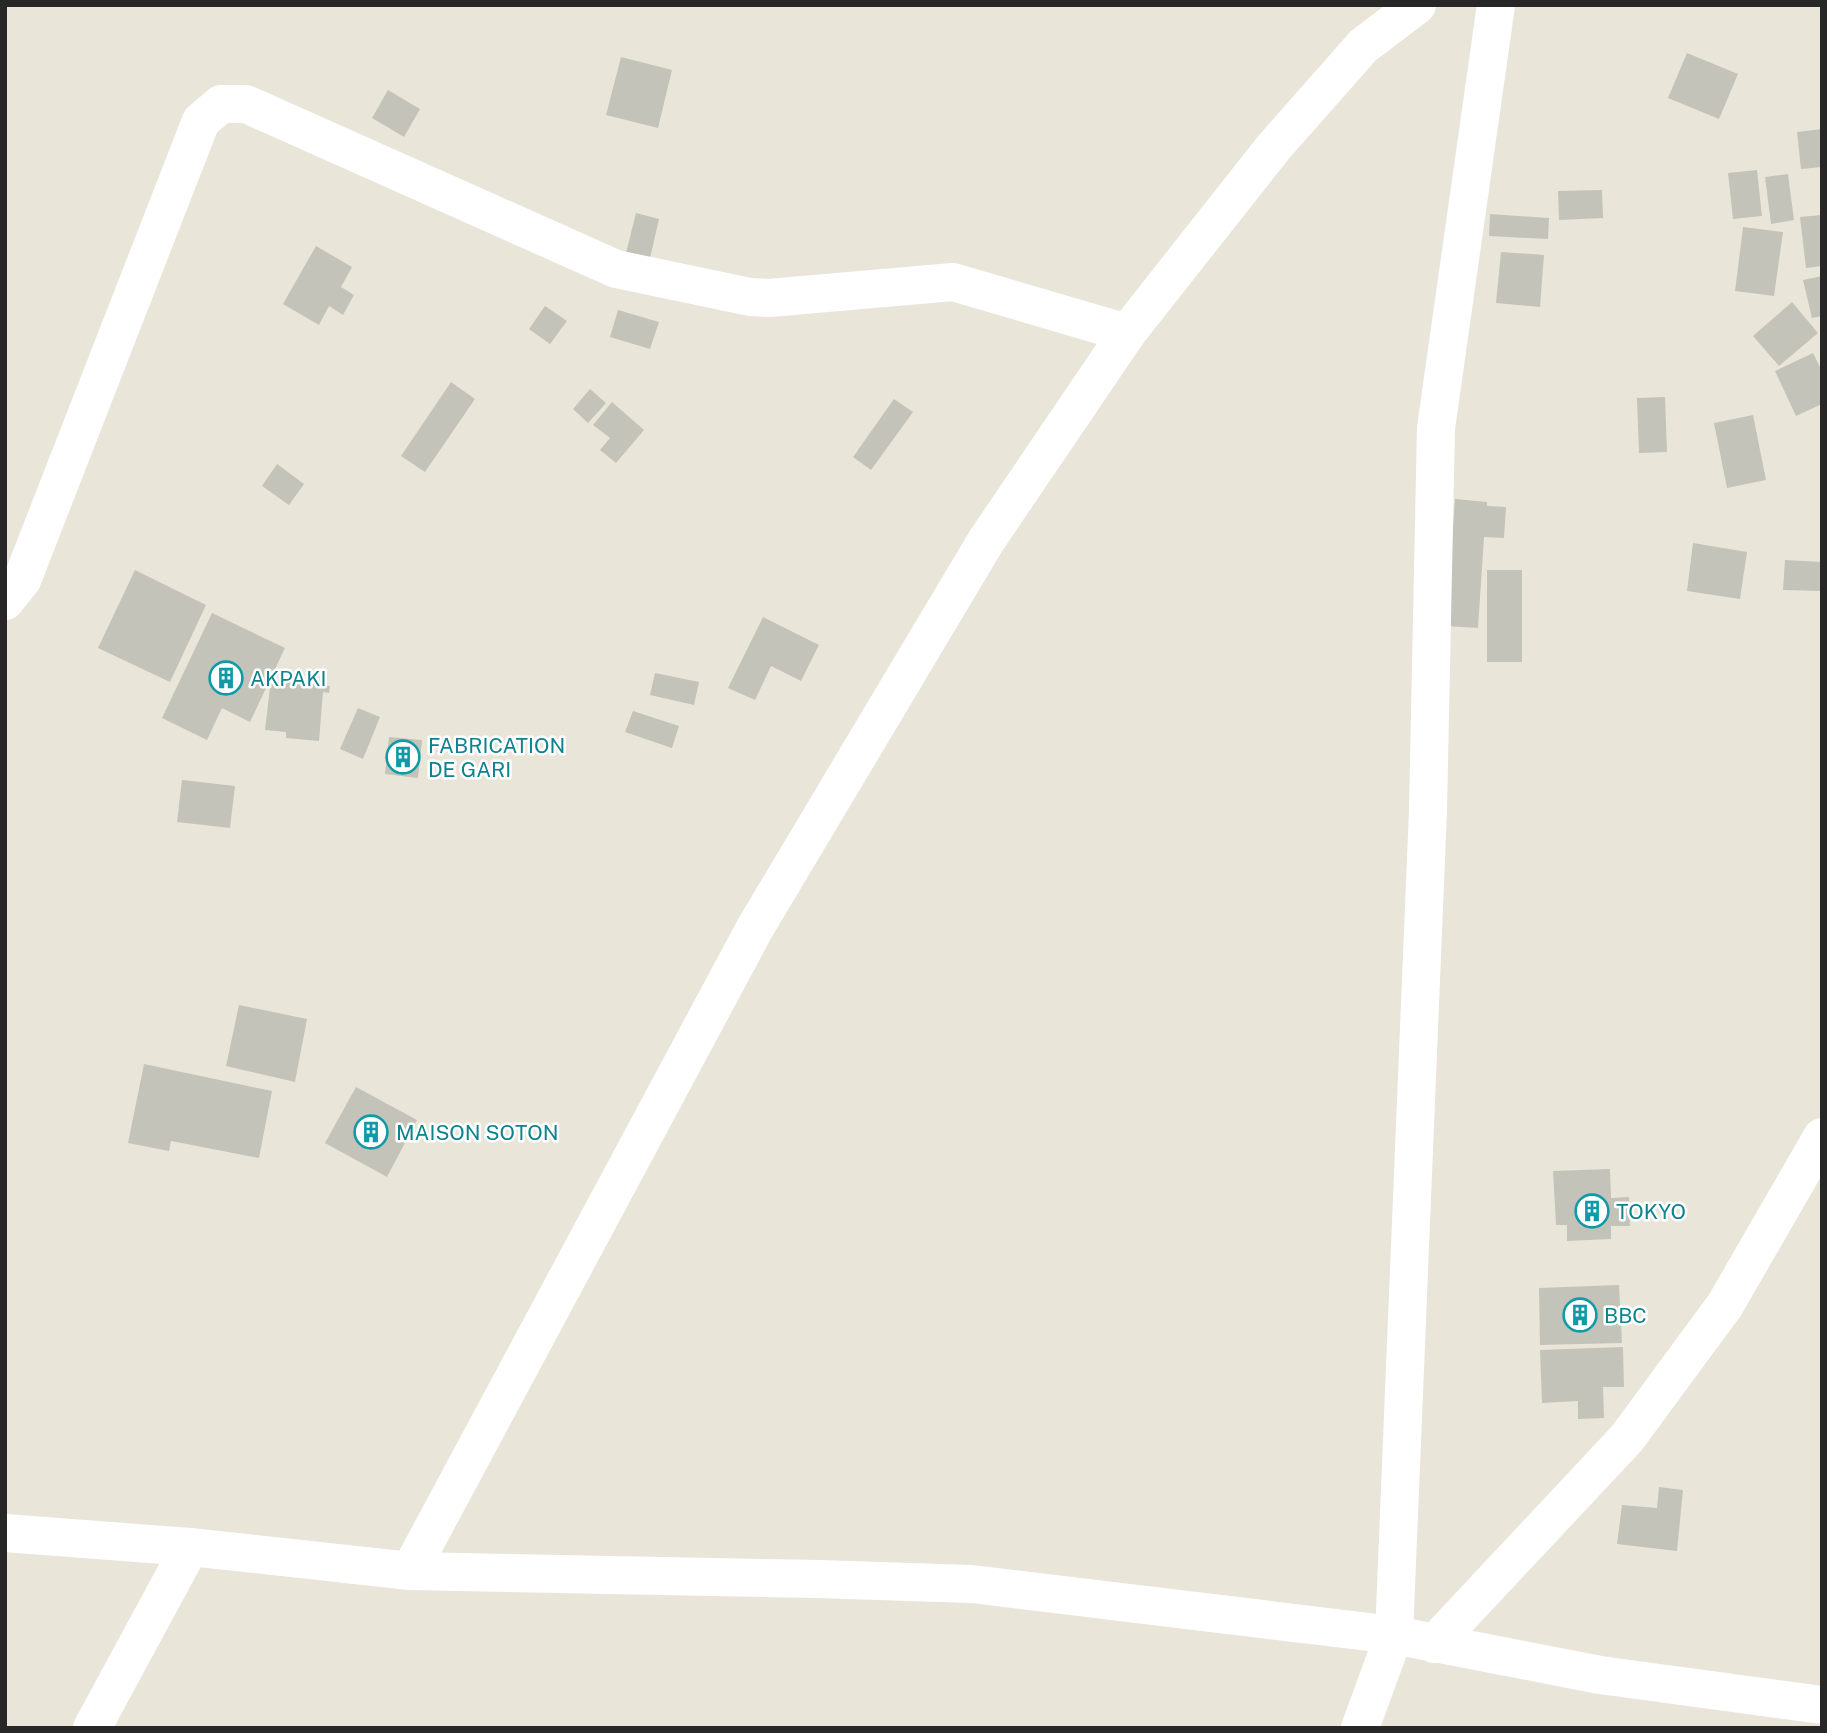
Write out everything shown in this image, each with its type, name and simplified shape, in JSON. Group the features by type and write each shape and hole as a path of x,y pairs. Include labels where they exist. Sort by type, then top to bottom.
{"street":[{"path":"410,1571 755,928 986,541 1127,333 1273,148 1363,46 1418,5"},
{"path":"1360,1728 1394,1635 1428,810 1436,428 1496,5"},
{"path":"5,601 22,580 201,121 221,104 246,104 615,270 750,297 769,298 953,282 1127,333"},
{"path":"1434,1644 1627,1438 1725,1305 1822,1137"},
{"path":"5,1533 190,1547 410,1571 804,1578 972,1584 1394,1635 1600,1675 1822,1705"},
{"path":"92,1728 190,1547"}],"building":[{"path":"1687,53 1738,74 1719,119 1668,98"},
{"path":"621,57 672,70 658,128 606,115"},
{"path":"388,90 420,109 404,137 372,118"},
{"path":"1822,129 1822,167 1801,169 1797,132"},
{"path":"1757,170 1762,216 1733,219 1728,173"},
{"path":"1788,174 1794,220 1771,224 1765,177"},
{"path":"1602,190 1603,218 1559,220 1558,191"},
{"path":"636,213 659,219 648,267 624,261"},
{"path":"1490,214 1549,218 1548,239 1489,236"},
{"path":"1822,215 1822,266 1806,268 1800,217"},
{"path":"1743,227 1783,232 1774,296 1735,291"},
{"path":"316,246 352,267 341,287 354,295 343,315 329,306 319,325 283,304"},
{"path":"1501,252 1544,255 1540,307 1496,303"},
{"path":"1822,276 1822,316 1812,318 1803,280"},
{"path":"1792,302 1818,333 1779,366 1753,336"},
{"path":"545,306 567,321 550,344 529,329"},
{"path":"618,310 659,322 650,349 610,337"},
{"path":"1813,353 1822,371 1822,404 1796,416 1775,371"},
{"path":"451,382 475,399 425,472 401,456"},
{"path":"590,389 606,403 588,423 573,409"},
{"path":"1665,397 1667,452 1639,453 1637,398"},
{"path":"894,399 913,412 871,470 853,457"},
{"path":"612,402 644,430 616,463 600,450 610,438 593,425"},
{"path":"1753,415 1766,480 1727,488 1714,423"},
{"path":"277,464 304,484 289,505 262,486"},
{"path":"1455,499 1506,507 1504,538 1484,537 1478,628 1446,626"},
{"path":"1693,543 1747,552 1740,599 1687,591"},
{"path":"1785,560 1822,562 1822,591 1783,590"},
{"path":"135,570 206,605 170,682 98,648"},
{"path":"1487,570 1522,570 1522,662 1487,662"},
{"name":"AKPAKI","path":"212,613 285,648 250,722 222,708 207,740 162,718"},
{"path":"763,617 819,645 801,681 771,666 755,700 728,688"},
{"path":"655,673 699,682 694,705 650,695"},
{"path":"271,679 330,686 329,693 323,692 319,741 286,738 286,732 265,730"},
{"path":"358,708 380,717 363,759 340,749"},
{"path":"633,711 679,726 672,748 625,732"},
{"name":"FABRICATION DE GARI","path":"389,737 422,740 418,778 385,774"},
{"path":"182,780 235,786 230,828 177,822"},
{"path":"239,1005 307,1019 295,1082 226,1066"},
{"path":"144,1064 272,1091 259,1158 171,1141 169,1151 128,1143"},
{"name":"MAISON SOTON","path":"356,1087 417,1120 387,1177 325,1143"},
{"name":"TOKYO","path":"1610,1169 1611,1198 1629,1197 1630,1226 1611,1226 1611,1239 1567,1241 1567,1225 1556,1225 1553,1171"},
{"name":"BBC","path":"1619,1285 1622,1343 1540,1345 1539,1288"},
{"path":"1623,1347 1624,1387 1603,1387 1604,1418 1578,1419 1578,1401 1542,1403 1540,1350"},
{"path":"1659,1487 1683,1490 1677,1551 1617,1544 1622,1505 1657,1508"}],"place":[{"name":"AKPAKI","path":"226,678"},
{"name":"FABRICATION DE GARI","path":"403,757"},
{"name":"MAISON SOTON","path":"371,1132"},
{"name":"TOKYO","path":"1592,1211"},
{"name":"BBC","path":"1580,1315"}]}
